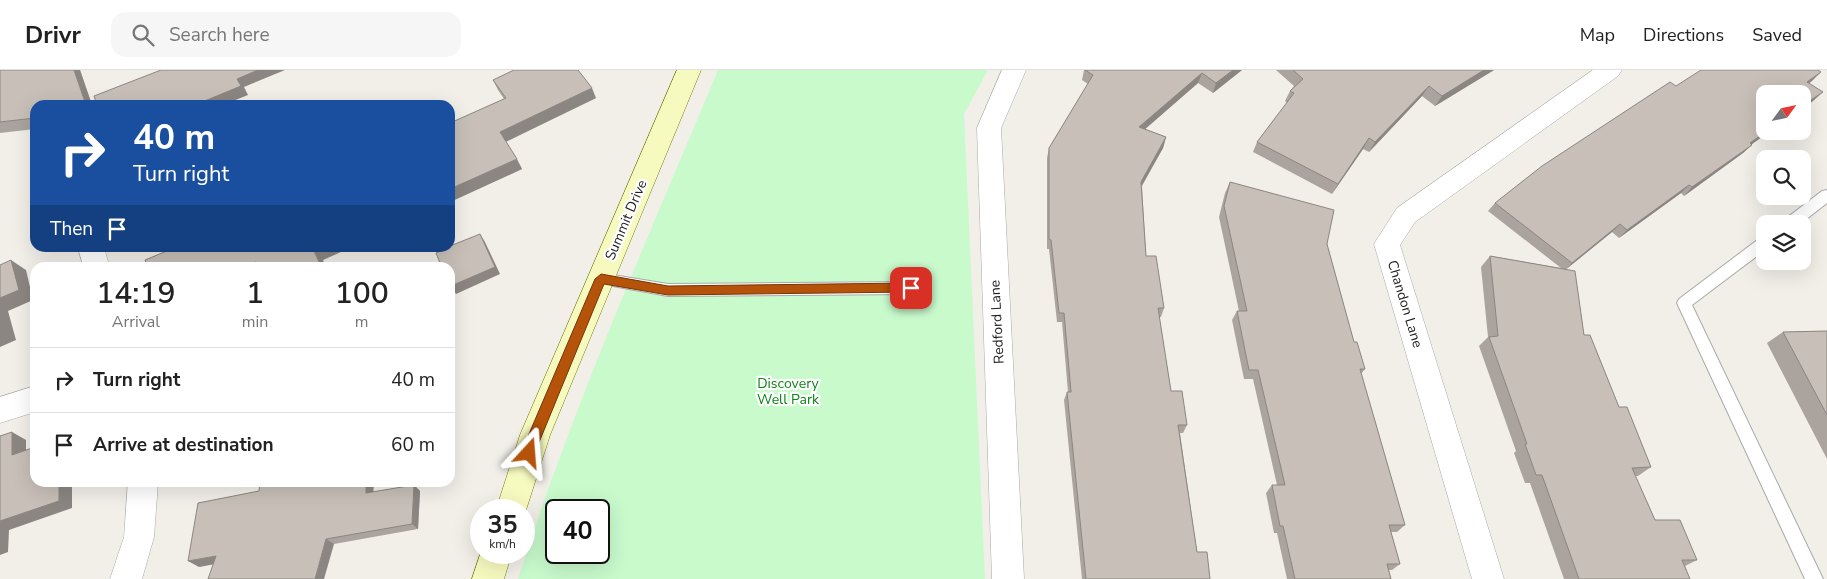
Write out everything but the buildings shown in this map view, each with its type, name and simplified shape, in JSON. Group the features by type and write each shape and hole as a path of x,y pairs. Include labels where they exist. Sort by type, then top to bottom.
{"street":[{"name":"Summit Drive","path":"514,499 535,434 689,70"},
{"name":"Redford Lane","path":"1008,579 989,128 1014,70"},
{"name":"Chandon Lane","path":"1488,579 1387,244 1406,215 1610,70"},
{"path":"0,410 30,401"},
{"path":"126,579 139,537 143,487"},
{"path":"488,579 493,564"}],"lane":[{"path":"1801,215 1827,195"},
{"path":"1756,249 1684,303 1814,579"},
{"path":"601,279 668,290 911,288"}],"green space":[{"name":"Discovery Well Park","path":"718,70 988,70 964,114 985,579 518,579 523,564 535,564 535,529 545,500 545,564 610,564 610,499 545,499 587,386 638,259"}],"route":[{"path":"529,453 535,434 601,279 668,290 911,288"}]}
